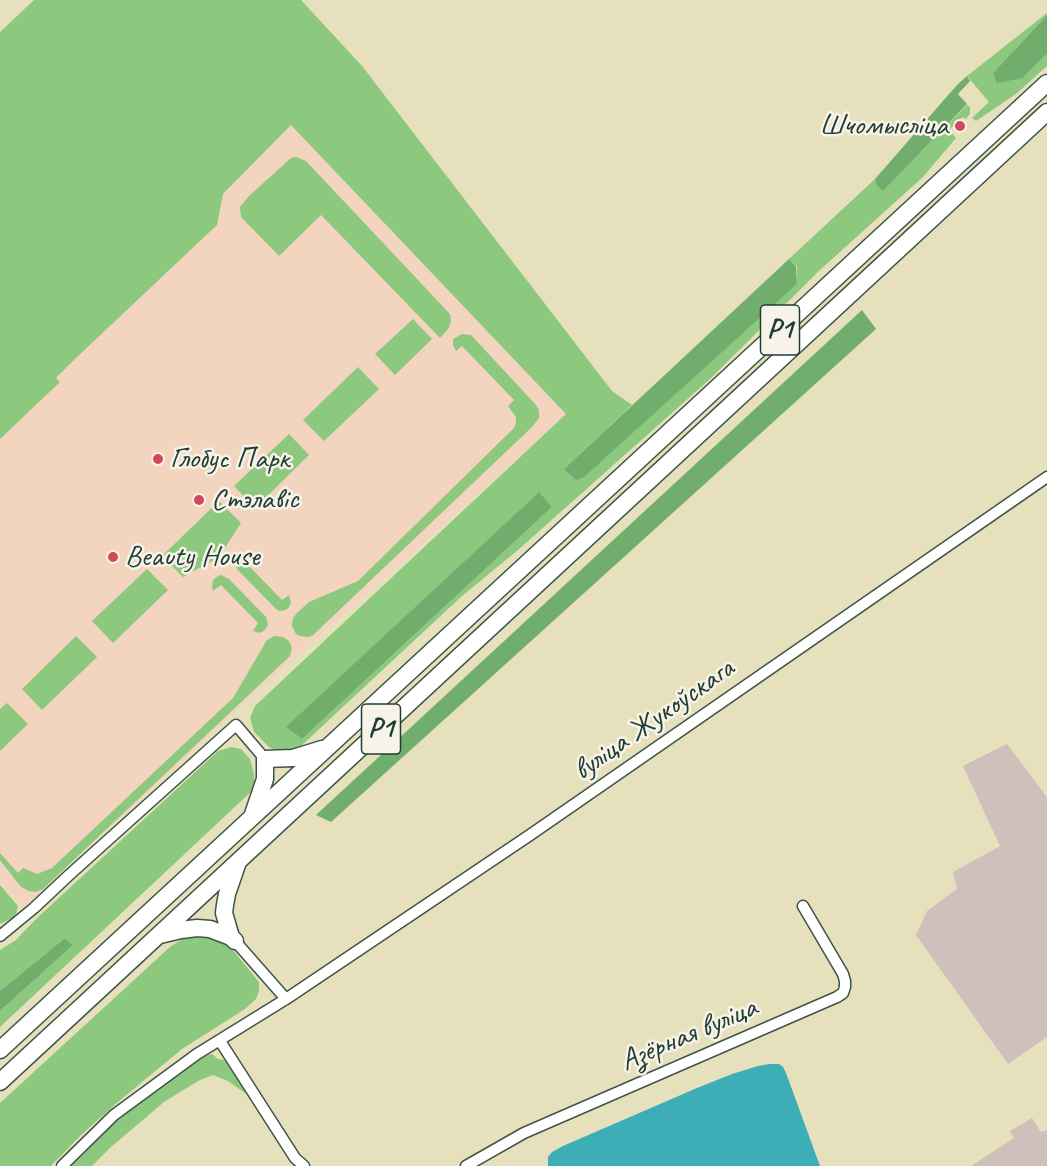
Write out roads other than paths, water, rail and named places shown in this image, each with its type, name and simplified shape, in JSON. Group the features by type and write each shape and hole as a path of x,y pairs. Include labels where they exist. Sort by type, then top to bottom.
{"highway":[{"name":"Р1","path":"0,1050 1047,83"},
{"name":"Р1","path":"0,1082 1047,112"},
{"path":"252,817 265,778 266,759 293,758 329,747"},
{"path":"233,939 224,913 226,894 238,862"},
{"path":"156,936 197,928 210,929 233,939"}],"street":[{"name":"вуліца Жукоўскага","path":"62,1166 114,1115 197,1054 286,999 530,835 1047,477"},
{"path":"0,936 34,909 236,725 266,759"},
{"name":"Азёрная вуліца","path":"466,1166 524,1133 843,993 845,981 843,974 803,906"},
{"path":"233,939 286,999"},
{"path":"220,1041 295,1158 304,1166"}],"water":[{"path":"770,1064 779,1064 786,1073 820,1166 548,1166 548,1157 563,1146 732,1074"}],"place":[{"name":"Шчомысліца","path":"960,126"},
{"name":"Глобус Парк","path":"158,459"},
{"name":"Стэлавіс","path":"199,500"},
{"name":"Beauty House","path":"113,557"}]}
